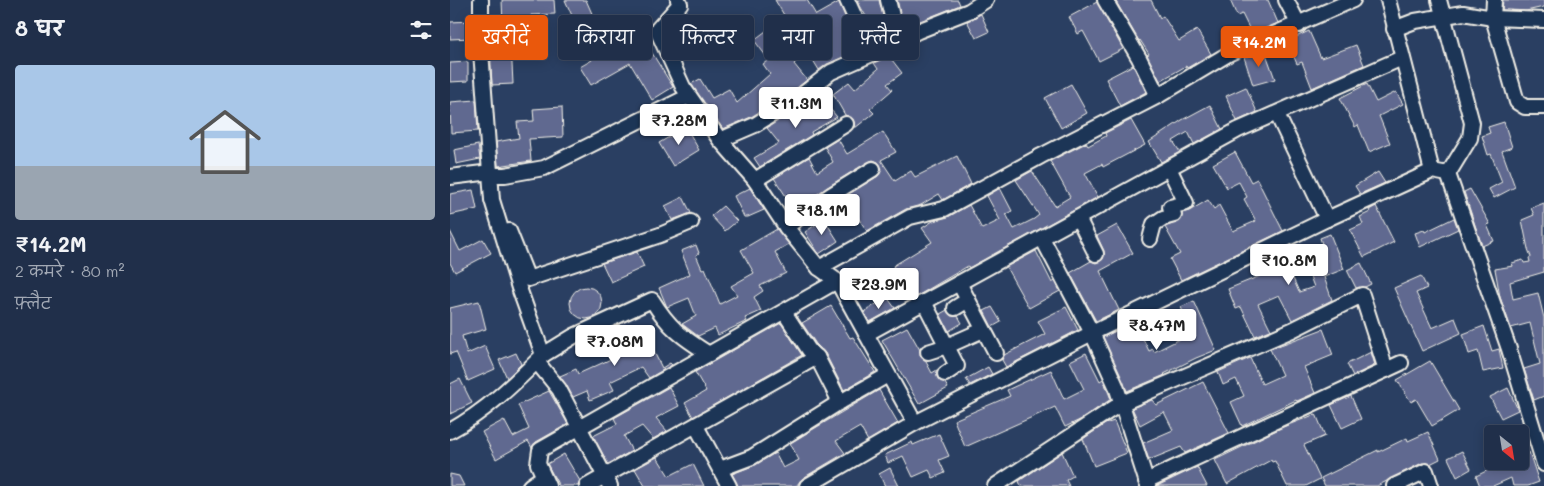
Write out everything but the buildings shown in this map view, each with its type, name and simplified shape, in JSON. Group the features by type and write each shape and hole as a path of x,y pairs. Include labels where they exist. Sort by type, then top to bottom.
{"street":[{"path":"481,0 481,50 492,200 498,223 540,358 559,389 607,481"},
{"path":"678,0 680,4 657,30 683,87 720,140 755,180 786,227 819,268 837,281 915,423"},
{"path":"847,0 854,15"},
{"path":"888,0 892,15"},
{"path":"919,31 969,12 986,0"},
{"path":"1105,0 1139,58 1158,96"},
{"path":"1286,0 1299,25"},
{"path":"819,268 910,217 944,208 1158,96 1230,53 1299,25 1353,0"},
{"path":"1388,0 1432,171"},
{"path":"1439,0 1442,17 1472,123 1470,138 1448,174"},
{"path":"1494,0 1493,18 1517,102 1524,107 1544,107"},
{"path":"1394,29 1414,21 1463,13 1493,18 1544,20"},
{"path":"866,334 1238,130 1402,58"},
{"path":"720,140 755,125 798,98 830,72 858,60"},
{"path":"450,177 491,173 505,175 544,168 689,96"},
{"path":"1277,114 1327,219"},
{"path":"755,180 846,124"},
{"path":"1150,239 1154,224 1163,218 1174,215 1170,207 1186,203 1169,168"},
{"path":"786,227 831,195 873,169"},
{"path":"807,486 915,423 1092,333 1327,219 1432,171 1448,174"},
{"path":"1448,174 1509,349 1544,464"},
{"path":"1078,218 1096,254"},
{"path":"498,223 508,229 528,279 636,244 691,222"},
{"path":"1042,238 1092,333 1116,386 1120,404 1147,483 1401,362"},
{"path":"530,486 546,482 538,464 540,450 837,281"},
{"path":"959,283 996,353"},
{"path":"995,486 1120,404 1292,330 1362,294 1386,370"},
{"path":"450,431 469,420 510,388 540,358 574,336 652,300 663,318 681,336 709,354"},
{"path":"956,308 968,300"},
{"path":"924,302 957,366 945,374"},
{"path":"784,312 809,350 817,357 840,402"},
{"path":"928,352 983,330"},
{"path":"587,486 607,481 696,426 817,357"},
{"path":"720,469 752,457 840,402 888,375"},
{"path":"696,426 729,486"},
{"path":"1394,486 1426,472 1431,486"}]}
